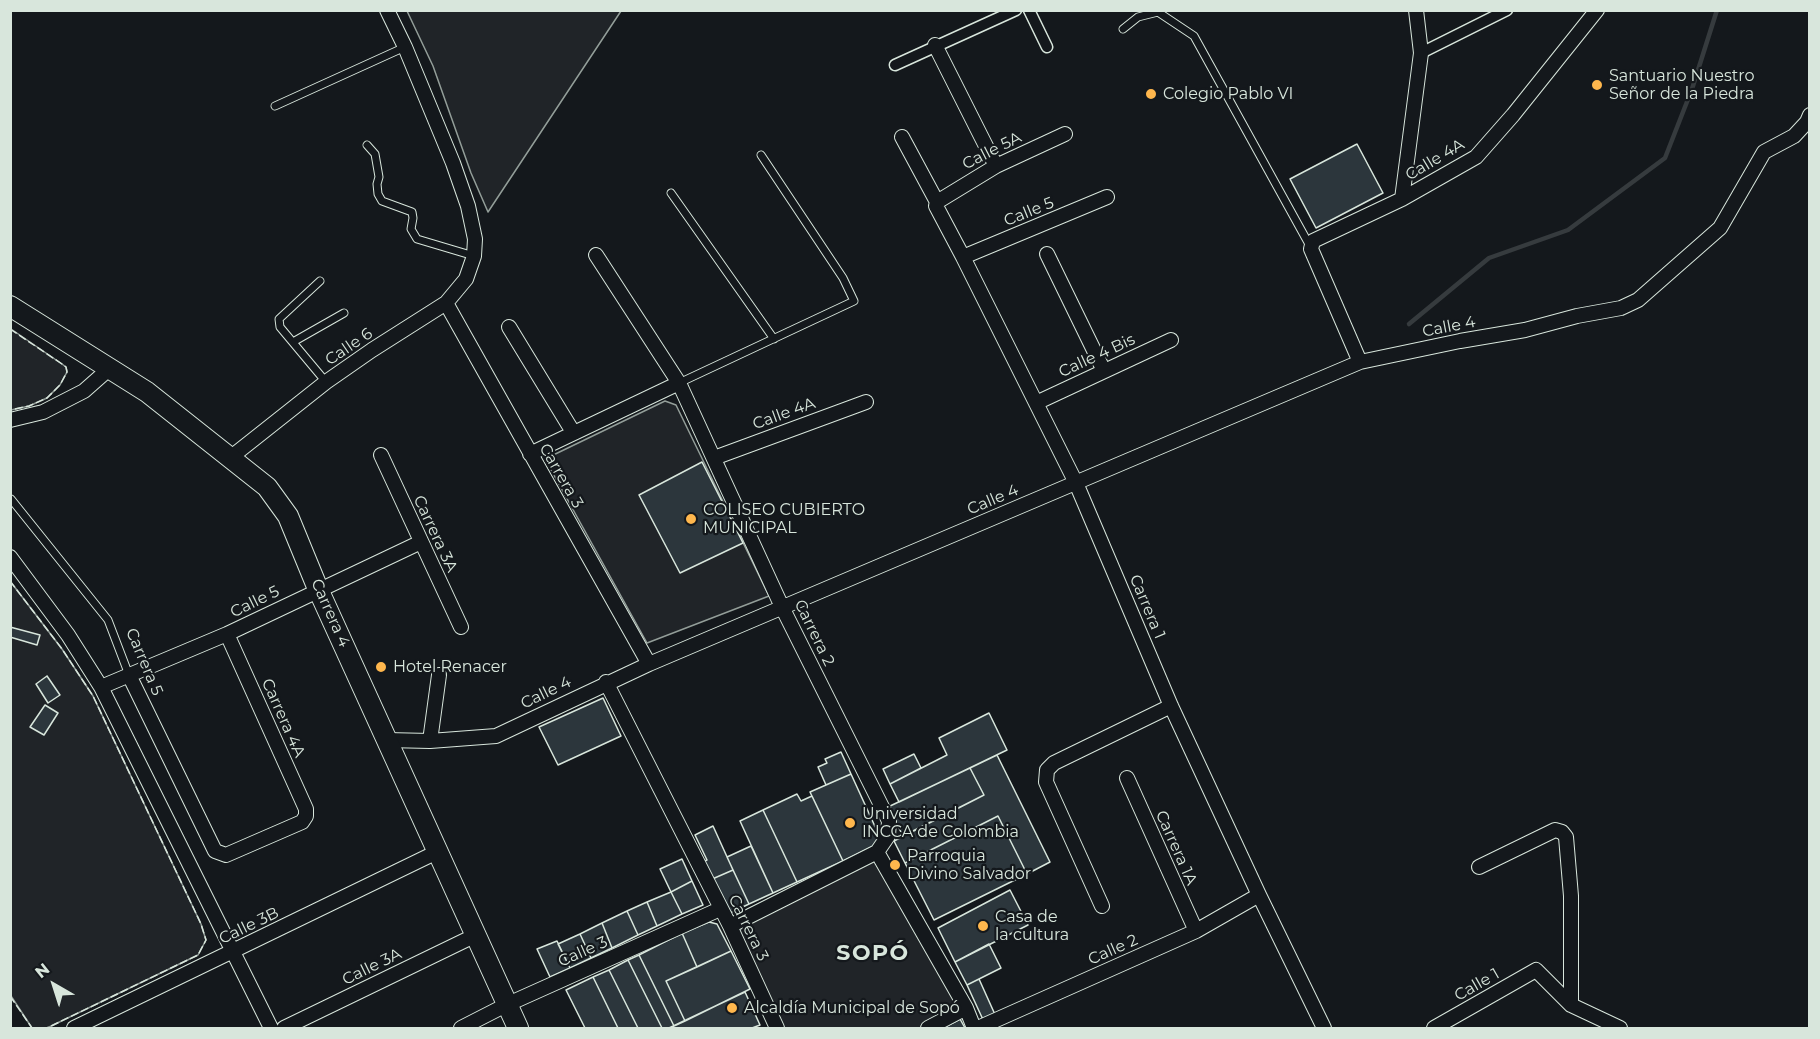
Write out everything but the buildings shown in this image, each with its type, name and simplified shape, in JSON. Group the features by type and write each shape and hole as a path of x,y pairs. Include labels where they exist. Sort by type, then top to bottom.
{"main road":[{"name":"Carrera 4","path":"10,306 147,392 267,487 288,516 318,590 518,1029"}],"street":[{"path":"387,10 405,47 453,163 468,206 475,239 474,256"},
{"path":"894,65 1016,10"},
{"path":"1029,10 1047,46"},
{"path":"1402,199 1421,53 1416,10"},
{"path":"1421,53 1507,10"},
{"name":"Calle 4A","path":"1311,249 1313,241 1402,199 1476,157 1513,115 1597,10"},
{"path":"935,45 996,166"},
{"name":"Calle 4","path":"387,740 430,741 496,736 606,682 1360,362 1460,340 1525,330 1577,316 1621,308 1638,300 1720,228 1764,152 1794,136 1807,122 1809,115"},
{"name":"Calle 5A","path":"937,202 996,166 1065,134"},
{"name":"Carrera 1","path":"902,137 937,202 936,206 1076,483 1171,706 1258,895 1324,1029"},
{"name":"Calle 5","path":"963,256 1107,197"},
{"path":"1311,249 1360,362"},
{"path":"1047,254 1104,371"},
{"name":"Carrera 2","path":"596,255 679,383 782,607 889,821 888,836 877,852"},
{"name":"Calle 6","path":"230,458 326,382 446,303 466,279 474,256"},
{"name":"Carrera 3","path":"446,303 649,664"},
{"path":"509,327 573,432"},
{"name":"Calle 4 Bis","path":"1036,403 1171,340"},
{"path":"10,420 43,412 84,391 110,368"},
{"path":"530,454 679,383"},
{"name":"Calle 4A","path":"714,458 866,402"},
{"name":"Carrera 3A","path":"381,455 461,627"},
{"name":"Calle 5","path":"101,687 227,633 421,542"},
{"path":"10,557 68,635 101,687 271,1029"},
{"name":"Carrera 4A","path":"220,855 226,855 302,822 306,816 306,809 227,633"},
{"name":"Carrera 5","path":"129,675 215,851 220,855"},
{"path":"430,741 439,675"},
{"name":"Carrera 3","path":"606,682 730,926 777,1029"},
{"path":"1102,906 1046,782 1047,770 1054,764 1171,706"},
{"name":"Carrera 1A","path":"1127,778 1196,931"},
{"path":"1479,867 1555,830 1562,832 1566,837 1571,896 1571,1005 1620,1029"},
{"name":"Calle 3B","path":"74,1029 438,851"},
{"path":"730,926 877,852 976,1029"},
{"name":"Calle 2","path":"976,1029 1196,931 1258,895"},
{"name":"Calle 3","path":"461,1029 506,1005 720,909"},
{"name":"Calle 3A","path":"284,1029 476,935"},
{"name":"Calle 1","path":"1434,1029 1536,970 1571,1005"},
{"path":"928,1029 966,1008"}],"lane":[{"path":"1123,28 1138,18 1158,12 1194,36 1311,249"},
{"path":"275,106 405,47"},
{"path":"367,145 375,154 379,177 378,194 382,201 411,212 413,218 411,229 417,239 474,256"},
{"path":"679,383 854,301 843,278 761,155"},
{"path":"671,193 774,339"},
{"path":"320,281 279,320 280,327 326,382"},
{"path":"293,342 344,313"},
{"name":"Carrera 5","path":"11,499 108,620 129,675"}],"shaded area":[{"path":"407,11 621,11 488,212 471,173 433,66"},
{"path":"11,329 66,367 67,372 60,385 47,398 29,406 11,410"},
{"path":"665,401 676,405 769,596 647,643 545,459"},
{"path":"10,581 62,649 93,696 201,924 206,940 198,955 47,1028 32,1028 11,996"},
{"path":"877,852 966,1008 928,1028 777,1028 730,926"}],"waterway":[{"path":"1409,324 1489,258 1568,230 1665,158 1692,89 1717,10"}],"fence":[{"path":"10,329 66,367 67,372 60,385 47,398 29,406 10,410"},
{"path":"10,581 62,649 93,696 201,924 206,940 198,955 47,1028"},
{"path":"10,996 32,1028"}],"place":[{"name":"Santuario Nuestro Señor de la Piedra","path":"1597,85"},
{"name":"Colegio Pablo VI","path":"1151,94"},
{"name":"COLISEO CUBIERTO MUNICIPAL","path":"691,519"},
{"name":"Hotel Renacer","path":"381,667"},
{"name":"Universidad INCCA de Colombia","path":"850,823"},
{"name":"Parroquia Divino Salvador","path":"895,865"},
{"name":"Casa de la cultura","path":"983,926"},
{"name":"Alcaldía Municipal de Sopó","path":"732,1008"}],"district":[{"name":"SOPÓ","path":"873,954"}]}
